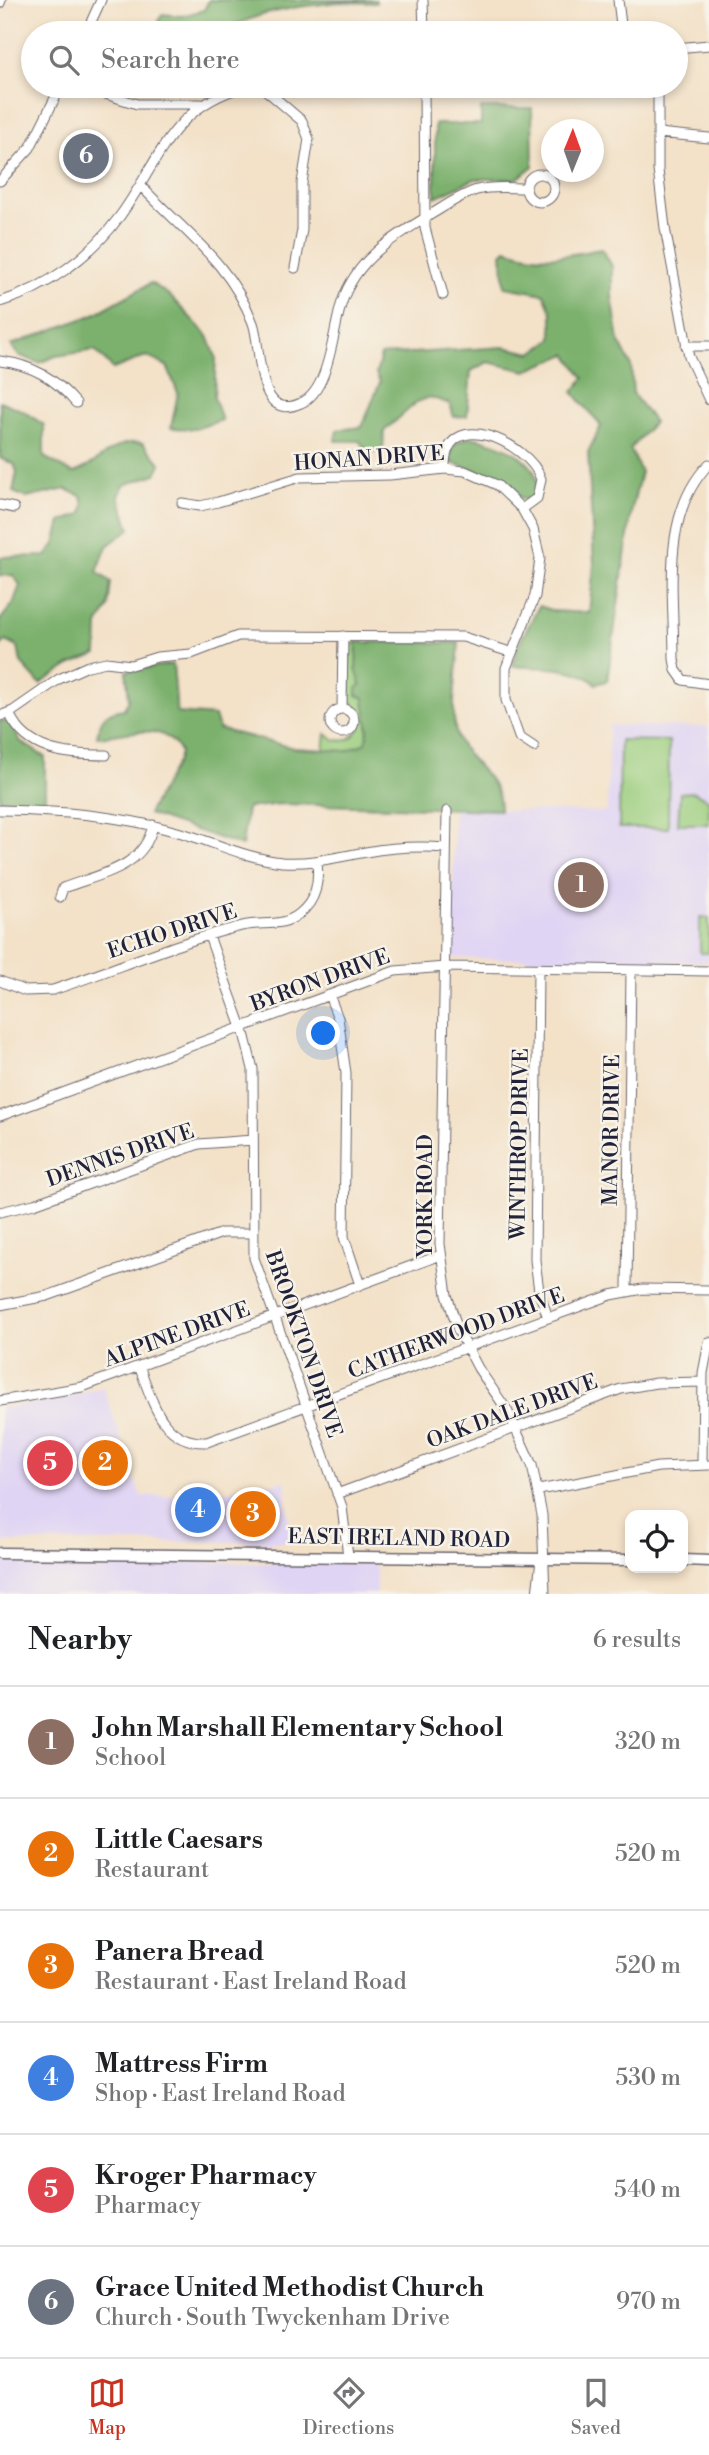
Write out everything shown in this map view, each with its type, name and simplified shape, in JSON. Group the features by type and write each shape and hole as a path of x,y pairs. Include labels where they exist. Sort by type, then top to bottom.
{"main road":[{"name":"EAST IRELAND ROAD","path":"0,1553 625,1560"},
{"path":"688,1560 709,1561"}],"street":[{"path":"91,21 101,0"},
{"path":"423,0 424,21"},
{"path":"618,0 621,21"},
{"path":"688,47 709,44"},
{"path":"0,181 30,148 55,98"},
{"path":"118,98 137,104 202,104 217,98"},
{"path":"275,98 302,121 309,139 302,183 302,230 295,268"},
{"path":"424,98 425,219 443,295"},
{"path":"658,98 661,204 686,346 693,369 709,400"},
{"path":"0,302 44,283 76,261 111,228 172,134 202,104"},
{"path":"658,133 709,138"},
{"path":"140,186 227,271 256,331 264,388 272,400 282,405 301,404 315,390 331,351 343,300 361,269 393,237 475,190 525,188"},
{"path":"686,346 709,345"},
{"path":"0,361 40,372 64,389 76,403"},
{"path":"445,469 447,448 457,437 474,434 503,442 529,460 541,479 537,498 522,509"},
{"path":"709,464 688,490 676,526 674,659 679,675 688,683 709,684"},
{"name":"HONAN DRIVE","path":"182,503 200,506 300,477 390,475 445,469 466,471 507,492 522,509 536,538 540,568 535,596 510,652 506,668 506,700 519,737 534,747"},
{"path":"0,505 14,508"},
{"path":"106,755 70,755 48,749 21,733 4,715 59,680 96,664 131,665 157,657 191,654 245,635 463,637 510,652"},
{"path":"342,709 343,636"},
{"path":"0,810 83,813 153,825 254,857 292,862 317,861 395,848 446,848"},
{"name":"YORK ROAD","path":"447,811 441,1255 450,1306 467,1348 516,1427 532,1465 538,1490 545,1594"},
{"path":"60,897 63,888 136,858 145,847 153,825"},
{"name":"ECHO DRIVE","path":"0,981 25,991 53,990 209,936 251,924 278,924 298,915 316,890 317,861"},
{"name":"BROOKTON DRIVE","path":"209,936 242,1027 253,1069 251,1233 257,1272 337,1494 345,1519 348,1556"},
{"name":"BYRON DRIVE","path":"0,1116 395,971 445,967 709,971"},
{"name":"WINTHROP DRIVE","path":"538,969 535,1269 548,1318"},
{"name":"MANOR DRIVE","path":"627,1290 631,970"},
{"path":"328,995 338,1018 346,1073 344,1237 360,1285"},
{"name":"DENNIS DRIVE","path":"0,1212 34,1204 199,1144 253,1140"},
{"path":"0,1305 47,1296 214,1236 251,1233"},
{"name":"ALPINE DRIVE","path":"0,1401 66,1391 441,1255"},
{"name":"CATHERWOOD DRIVE","path":"139,1366 163,1423 173,1433 188,1440 215,1440 627,1290 709,1290"},
{"path":"538,1490 658,1467 706,1464 703,1382 709,1342"},
{"name":"OAK DALE DRIVE","path":"337,1494 633,1386 703,1382"},
{"name":"YORK ROAD","path":"537,1594 537,1572 542,1559"}],"shaded area":[{"path":"609,725 709,727 709,962 452,958 454,809 607,812"},
{"path":"103,1387 141,1496 197,1496 285,1481 291,1542 0,1542 0,1408 60,1400"},
{"path":"0,1561 376,1564 376,1594 0,1594"}],"green space":[{"path":"209,0 376,0 376,3 339,2 298,7 245,21 159,21 162,14 182,16 204,10"},
{"path":"481,108 532,108 533,166 517,179 475,179 435,197 435,124 481,124"},
{"path":"506,249 543,257 602,249 612,266 612,296 619,341 631,365 633,394 654,422 630,449 641,472 632,508 607,681 596,684 569,671 513,666 517,647 539,606 554,611 589,613 594,564 588,452 601,426 573,392 584,378 567,354 526,371 488,362 471,371 467,416 454,417 450,404 430,397 417,402 384,431 383,451 369,452 359,441 335,441 337,430 362,427 380,382 376,374 381,355 504,347 532,353 552,339 552,313 544,294 505,287 502,253"},
{"path":"151,283 169,295 208,336 216,357 214,397 222,420 195,429 171,428 178,393 167,366 146,356 113,369 95,350 56,356 39,363 18,355 11,345 93,315"},
{"path":"0,401 23,411 44,425 44,457 73,473 114,449 132,443 143,443 161,464 156,474 124,485 119,496 130,529 107,546 97,572 111,582 108,608 98,625 97,654 70,665 40,684 21,663 18,647 6,641 0,646 0,620 13,604 20,585 13,575 0,576 0,557 46,556 55,544 61,522 82,514 84,505 81,496 66,489 27,498 13,492 17,472 14,464 0,458"},
{"path":"470,437 508,449 529,465 535,475 536,487 531,500 523,499 486,474 449,460 455,443"},
{"path":"357,642 368,718 366,743 346,751 324,750 326,734 336,740 345,740 353,736 360,727 358,710 349,699 349,646"},
{"path":"357,642 459,643 454,707 456,731 465,750 491,781 499,799 500,810 281,804 247,808 242,846 148,814 180,752 164,735 143,731 97,737 104,717 124,709 129,699 126,671 173,664 177,713 215,716 219,729 294,748 346,751 366,743 367,736 364,698 357,695 357,688 361,685 356,669"},
{"path":"0,721 9,722 21,742 45,757 45,801 0,801"},
{"path":"620,740 669,741 668,828 619,828"},
{"path":"694,792 709,800 709,824 678,824 680,793"},
{"path":"700,917 709,918 709,953 700,953"}],"place":[{"name":"Grace United Methodist Church","path":"86,156"},
{"name":"John Marshall Elementary School","path":"581,885"},
{"name":"Kroger Pharmacy","path":"50,1463"},
{"name":"Little Caesars","path":"105,1463"},
{"name":"Mattress Firm","path":"198,1510"},
{"name":"Panera Bread","path":"253,1514"}]}
